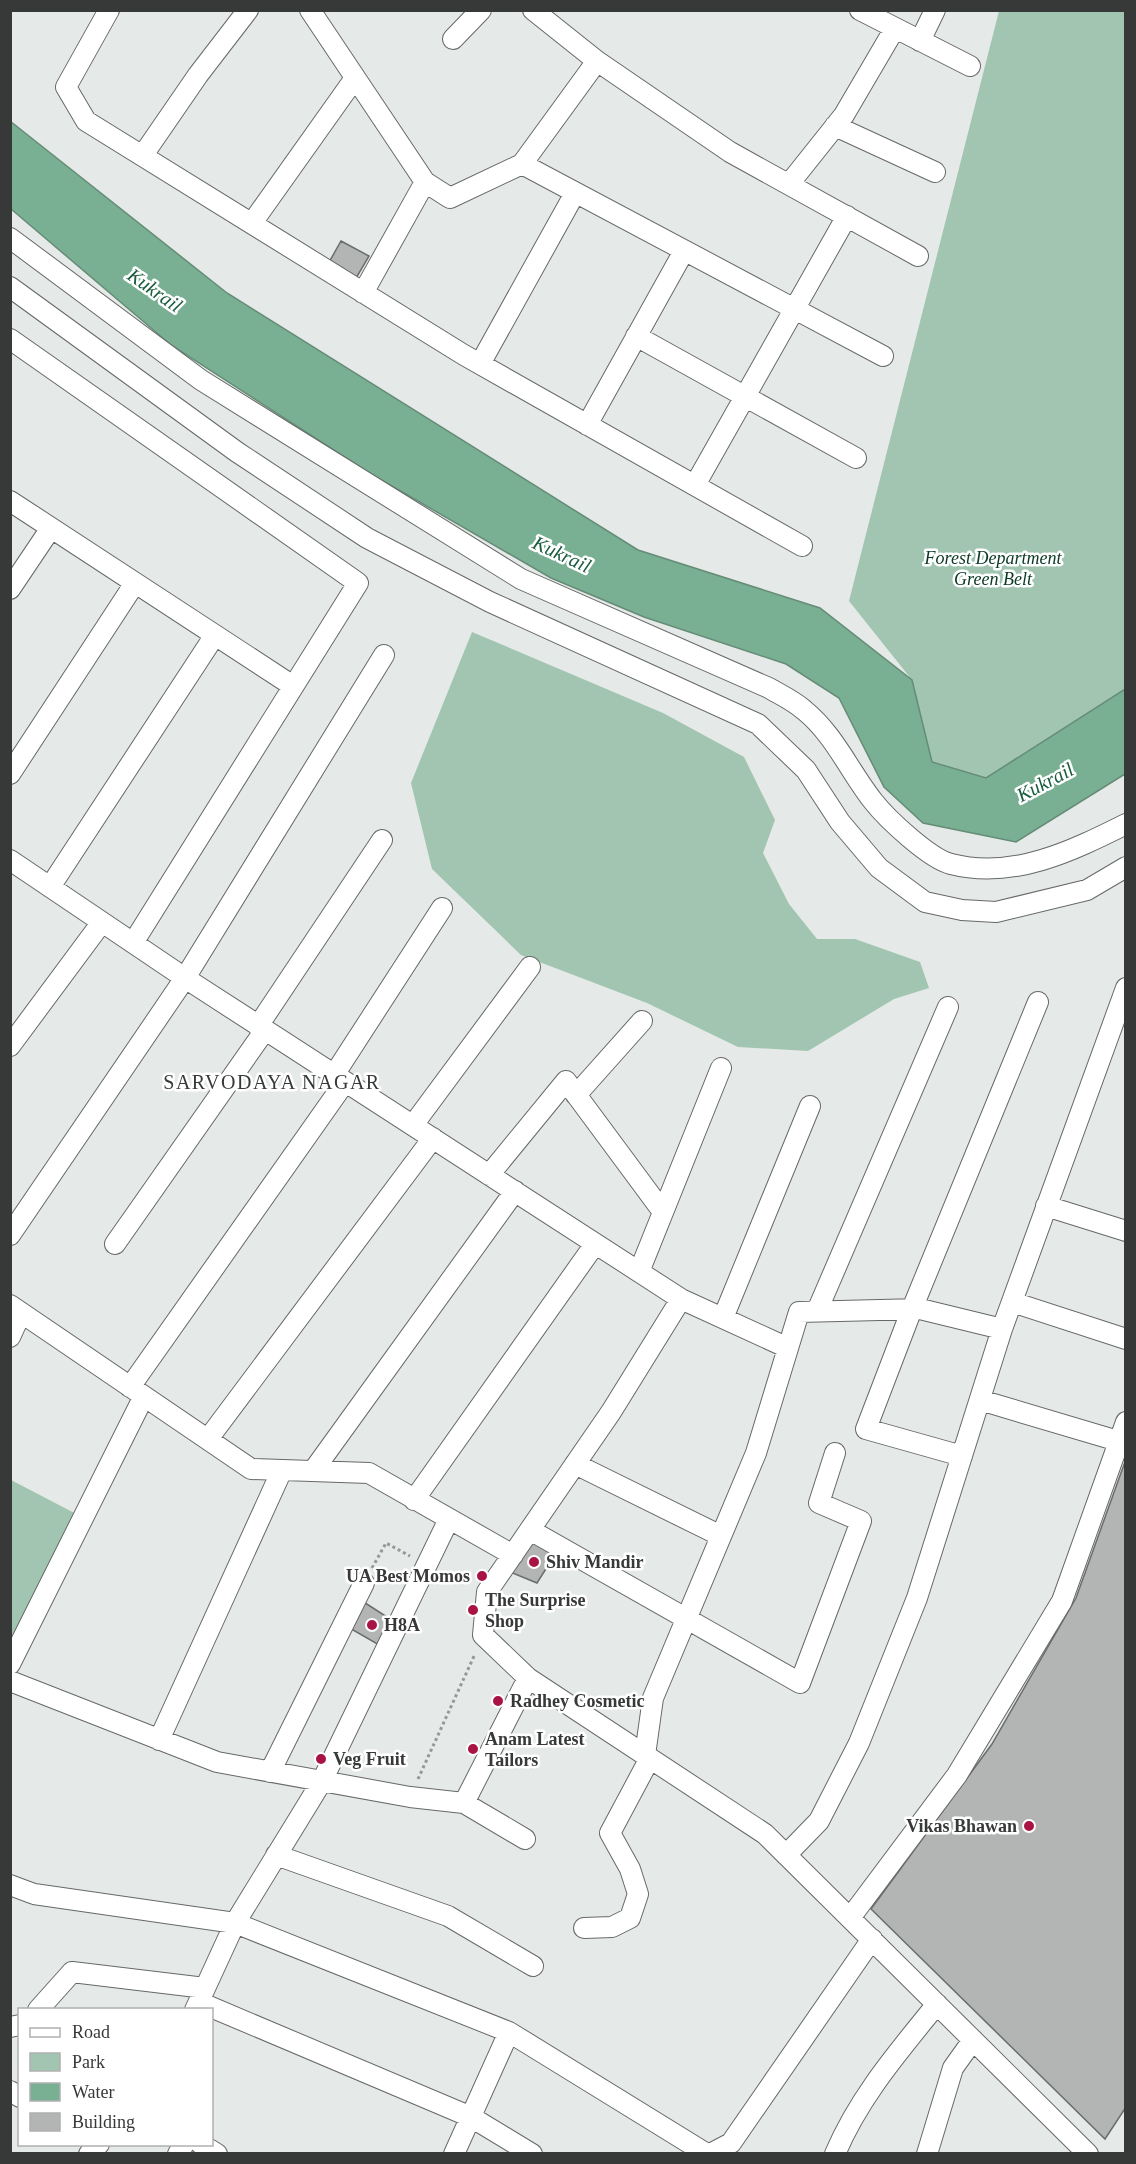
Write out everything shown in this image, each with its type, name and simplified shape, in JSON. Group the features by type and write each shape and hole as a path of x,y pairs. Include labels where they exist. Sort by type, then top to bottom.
{"street":[{"path":"109,10 66,87 86,121 480,364 802,546"},
{"path":"143,155 198,75 248,10"},
{"path":"310,10 425,182 450,198 522,164 597,61"},
{"path":"453,39 481,10"},
{"path":"533,10 597,61 730,152 918,256"},
{"path":"860,10 970,66"},
{"path":"920,41 935,10"},
{"path":"789,184 835,126 895,28"},
{"path":"252,223 355,78"},
{"path":"835,126 935,172"},
{"path":"522,164 883,356"},
{"path":"363,293 425,182"},
{"path":"480,364 575,193"},
{"path":"695,485 847,216"},
{"path":"10,238 201,380 521,579 770,688 805,710 826,733 874,802 908,837 949,864 1004,870 1075,850 1125,824"},
{"path":"587,425 684,251"},
{"path":"10,287 237,452 367,538 490,602 758,724 806,770 840,822 879,868 925,902 962,910 996,912 1087,890 1125,867"},
{"path":"636,336 856,458"},
{"path":"10,339 358,583 133,943"},
{"path":"10,501 293,686"},
{"path":"10,589 51,528"},
{"path":"10,774 135,583"},
{"path":"50,887 215,635"},
{"path":"10,1235 185,978 384,655"},
{"path":"115,1244 262,1028 382,840"},
{"path":"10,860 185,978 681,1299 788,1348"},
{"path":"10,1664 137,1391 340,1078 442,908"},
{"path":"10,1046 102,922"},
{"path":"413,1125 530,967"},
{"path":"786,1855 819,1821 859,1743 917,1598 1002,1329 1125,988"},
{"path":"962,1456 866,1429 912,1309 1038,1002"},
{"path":"817,1311 948,1007"},
{"path":"576,1095 642,1021"},
{"path":"639,1272 721,1068"},
{"path":"489,1175 566,1082 663,1212"},
{"path":"723,1318 810,1106"},
{"path":"208,1439 433,1138"},
{"path":"313,1471 515,1191"},
{"path":"1046,1206 1125,1232"},
{"path":"414,1500 595,1244"},
{"path":"681,1299 575,1464 487,1592 483,1635 528,1678 765,1834 973,2040 1070,2146 1088,2154"},
{"path":"1012,1302 1125,1339"},
{"path":"10,1337 16,1309 251,1469 369,1473 513,1555"},
{"path":"584,1928 612,1928 630,1918 638,1894 630,1869 610,1833 648,1757 653,1698 756,1453 799,1312 912,1309 1002,1329"},
{"path":"980,1400 1119,1441"},
{"path":"850,1918 957,1775 1062,1600 1125,1422"},
{"path":"530,1530 800,1683 861,1521 819,1503 835,1454"},
{"path":"575,1464 721,1536"},
{"path":"159,1740 282,1470"},
{"path":"200,2000 235,1923 322,1781 449,1519"},
{"path":"270,1772 364,1583"},
{"path":"464,1803 528,1678"},
{"path":"10,1681 217,1762 410,1797 464,1803 525,1839"},
{"path":"276,1856 448,1916 533,1966"},
{"path":"10,1885 34,1894 235,1923 509,2032 685,2147 709,2154 731,2143 872,1939"},
{"path":"40,2008 72,1972 200,2000 471,2117 532,2154"},
{"path":"835,2154 843,2134 877,2078 937,2004"},
{"path":"454,2154 509,2032"},
{"path":"927,2154 953,2068 973,2040"},
{"path":"203,2146 217,2154"}],"path":[{"path":"364,1583 386,1543 427,1564"},
{"path":"410,1797 483,1635"}],"green space":[{"name":"Forest Department Green Belt","path":"999,11 1125,11 1125,689 986,778 932,762 912,680 849,601"},
{"path":"472,632 663,713 744,757 775,820 763,853 789,904 817,939 855,939 920,962 929,988 894,999 808,1051 738,1047 647,1003 521,955 432,869 411,783"},
{"path":"11,1480 84,1518 11,1664"}],"water":[{"name":"Kukrail","path":"10,121 227,293 638,550 820,608 912,680 932,762 986,778 1125,689 1125,774 1016,842 923,823 884,787 839,698 786,664 644,617 551,578 371,474 171,345 11,209"}],"building":[{"path":"341,241 369,256 355,280 328,264"},
{"name":"Vikas Bhawan","path":"1126,1459 1126,2107 1105,2139 871,1909 992,1744 1076,1598"},
{"name":"Shiv Mandir","path":"533,1541 556,1553 537,1583 510,1572"},
{"name":"H8A","path":"359,1599 398,1624 386,1649 346,1626"}],"place":[{"name":"Shiv Mandir","path":"534,1562"},
{"name":"UA Best Momos","path":"482,1576"},
{"name":"The Surprise Shop","path":"473,1610"},
{"name":"H8A","path":"372,1625"},
{"name":"Radhey Cosmetic","path":"498,1701"},
{"name":"Anam Latest Tailors","path":"473,1749"},
{"name":"Veg Fruit","path":"321,1759"},
{"name":"Vikas Bhawan","path":"1029,1826"}],"district":[{"name":"SARVODAYA NAGAR","path":"272,1082"}]}
